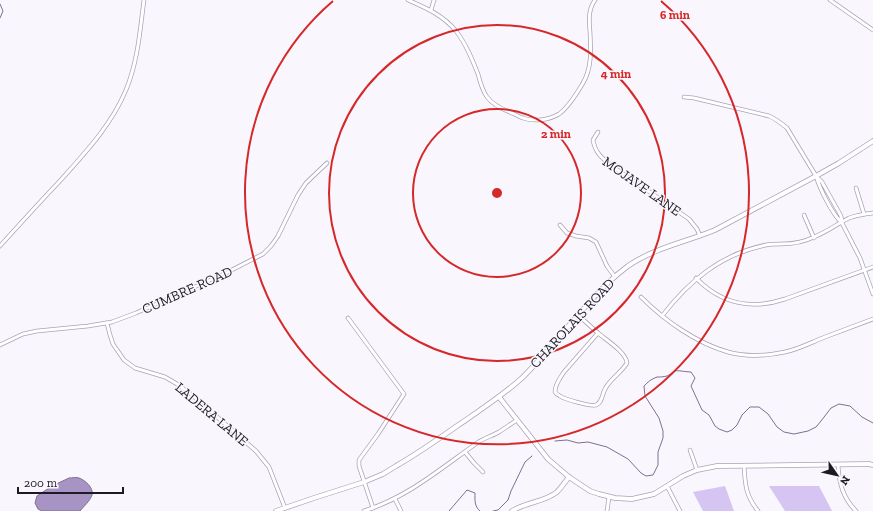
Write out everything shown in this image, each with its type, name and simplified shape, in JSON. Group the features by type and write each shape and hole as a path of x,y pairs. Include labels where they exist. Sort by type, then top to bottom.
{"street":[{"path":"0,246 86,153 105,129 115,112 127,89 134,66 144,0"},
{"path":"408,0 431,10 448,22 461,38 471,57 487,97 492,103 508,112 534,120 547,119 558,114 567,105 584,82 590,61 589,15 595,0"},
{"path":"431,10 434,0"},
{"path":"830,0 873,30"},
{"path":"684,97 725,104 769,116 782,123 787,128 816,176 822,182 841,216 842,223 855,247 873,294"},
{"name":"MOJAVE LANE","path":"598,132 593,140 599,156 690,219 700,236"},
{"name":"CHAROLAIS ROAD","path":"276,511 364,482 383,474 410,458 499,397 522,378 596,295 614,277 629,265 640,258 700,236 721,226 816,176 873,141"},
{"name":"CUMBRE ROAD","path":"0,345 23,334 107,323 136,313 228,272 263,254 278,236 298,195 306,183 327,162"},
{"path":"856,188 864,214"},
{"path":"662,316 679,295 696,278 712,267 737,254 750,248 799,242 814,238 849,218 873,213"},
{"path":"804,215 814,238"},
{"path":"560,225 567,233 589,238 596,242 614,277"},
{"path":"696,278 707,289 722,298 751,305 762,305 774,303 873,267"},
{"path":"641,297 662,316 700,341 728,352 748,355 786,352 873,319"},
{"path":"578,315 621,352 626,358 627,363 615,376 605,390 601,401 597,405 594,406 559,396 555,392 555,387 560,378 598,333"},
{"path":"348,318 404,394 359,460 359,466 373,508"},
{"name":"LADERA LANE","path":"107,323 113,344 124,360 135,368 164,377 183,388 256,451 269,467 285,508"},
{"path":"499,397 548,459 569,477 590,491 609,497 632,499 654,494 683,476 697,470 717,466 873,465"},
{"path":"364,511 395,499 422,483 478,442 500,432 517,420"},
{"path":"690,450 697,470"},
{"path":"465,452 483,472"},
{"path":"838,465 838,477 841,487 856,511"},
{"path":"744,466 744,480 747,493 758,511"},
{"path":"512,511 528,503 553,495 562,487 569,477"},
{"path":"667,486 680,511"},
{"path":"606,511 609,497"},
{"path":"395,499 401,511"}],"shaded area":[{"path":"69,478 81,479 86,482 92,490 91,497 80,511 42,511 38,509 35,503 37,496 52,486"},
{"path":"725,486 734,511 703,511 693,492"},
{"path":"769,486 819,486 832,511 785,511"}],"waterway":[{"path":"0,4 3,11 0,18"},
{"path":"555,441 567,440 578,443 588,442 607,447 628,459 641,473 646,476 653,475 658,465 658,452 663,438 663,431 659,418 645,396 644,386 653,379 667,376 674,371 691,372 695,378 691,386 702,410 709,415 715,426 727,432 732,430 737,425 742,415 750,407 759,407 768,414 777,427 784,432 794,434 808,431 816,427 831,408 839,404 850,406 862,417 873,423"},
{"path":"493,511 498,510 508,500 525,462 532,456"},
{"path":"449,511 467,490 475,493 476,505 480,511"}]}
